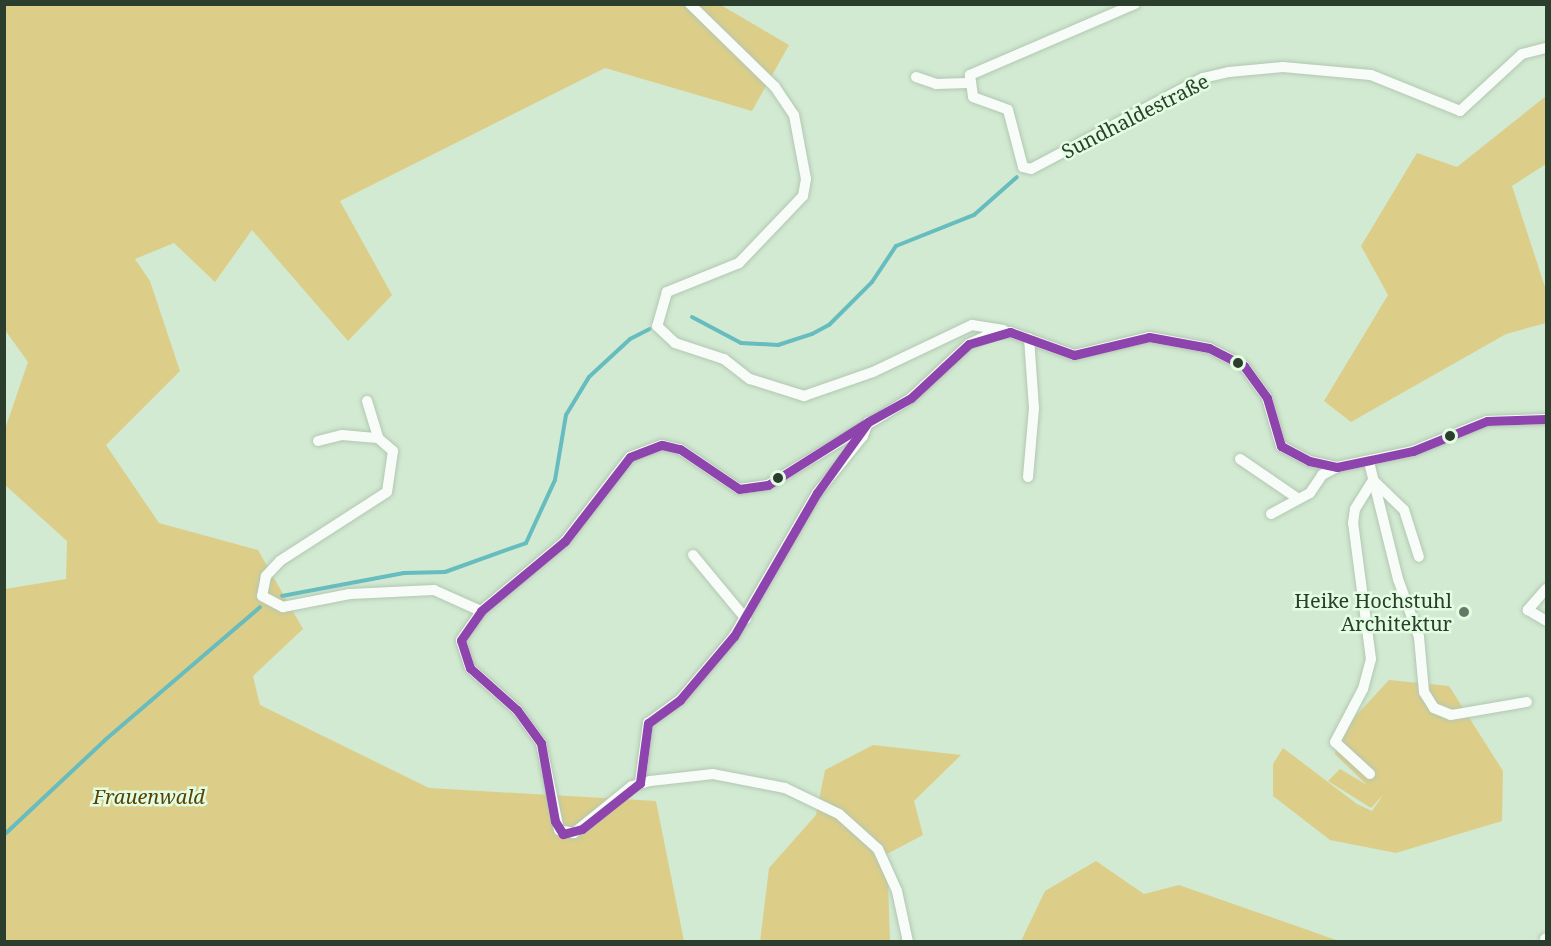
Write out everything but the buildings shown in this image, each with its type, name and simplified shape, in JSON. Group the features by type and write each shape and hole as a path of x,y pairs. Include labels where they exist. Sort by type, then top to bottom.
{"street":[{"path":"690,4 775,87 794,115 806,179 803,196 739,264 667,292 657,326 675,343 724,359 750,379 804,396 873,372 972,325 1010,332 1074,355 1149,336 1209,348 1244,366 1267,398 1281,446 1309,461 1337,467 1369,462 1487,421 1546,419"},
{"path":"915,77 936,84 967,83 978,70 1135,4"},
{"name":"Sundhaldestraße","path":"967,83 973,97 1008,110 1015,123 1017,155 1023,167 1031,169 1203,78 1229,72 1283,67 1371,75 1460,111 1522,54 1546,48"},
{"path":"908,942 897,891 878,849 839,814 785,788 726,775 640,783 582,829 563,834 555,821 541,743 517,710 463,658 466,626 565,541 630,458 662,446 680,449 739,489 768,485 868,422 911,398 969,344 1010,332"},
{"path":"1029,338 1034,408 1029,477"},
{"path":"367,401 378,438 393,451 387,492 280,561 266,576 262,596 283,607 350,594 434,590 481,611"},
{"path":"640,783 648,723 700,680 746,619 798,525 863,436 868,422"},
{"path":"318,441 342,435 378,438"},
{"path":"1240,459 1298,498"},
{"path":"1369,462 1398,579 1419,637 1424,692 1434,708 1451,716 1527,702"},
{"path":"1271,514 1298,498 1337,467"},
{"path":"1374,480 1404,510 1419,557"},
{"path":"1370,774 1335,742 1364,689 1371,659 1353,523 1354,509 1374,480"},
{"path":"693,555 746,619"},
{"path":"1546,589 1528,610 1546,621"}],"green space":[{"name":"Frauenwald","path":"719,4 789,45 752,111 605,68 340,201 392,295 348,341 252,230 215,282 174,243 135,259 150,281 180,371 106,445 159,523 258,550 303,629 253,676 260,705 429,788 656,801 684,941 5,942 5,589 66,579 67,541 5,485 5,429 28,362 5,330 5,5"},
{"path":"1546,96 1546,164 1512,186 1546,290 1546,323 1506,334 1351,422 1324,401 1388,295 1361,246 1417,153 1457,167"},
{"path":"1389,680 1449,686 1503,771 1502,821 1396,853 1330,840 1273,796 1273,764 1283,748 1357,804 1372,811 1383,795 1371,808 1328,781 1340,769 1367,785 1335,754 1339,734"},
{"path":"873,745 961,755 914,801 923,835 887,854 890,941 760,942 769,868 816,815 825,770"},
{"path":"1096,861 1144,894 1179,885 1339,941 1021,941 1045,891"}],"waterway":[{"path":"692,317 741,343 778,345 812,334 829,325 872,282 896,246 974,215 1017,177"},
{"path":"282,596 404,573 445,572 526,543 555,480 566,415 589,377 630,339 650,329"},
{"path":"4,835 105,740 260,607"}],"transit line":[{"path":"868,422 911,398 969,344 1010,332 1074,355 1149,337 1209,348 1244,366 1267,398 1281,446 1309,461 1337,467 1413,451 1487,421 1546,419"},
{"path":"868,422 817,493 734,636 680,700 648,723 640,783 582,829 563,834 555,821 541,743 517,710 470,668 461,640 481,611 565,541 630,457 662,445 680,449 739,489 768,485 868,422"}],"place":[{"name":"Heike Hochstuhl Architektur","path":"1464,612"}]}
